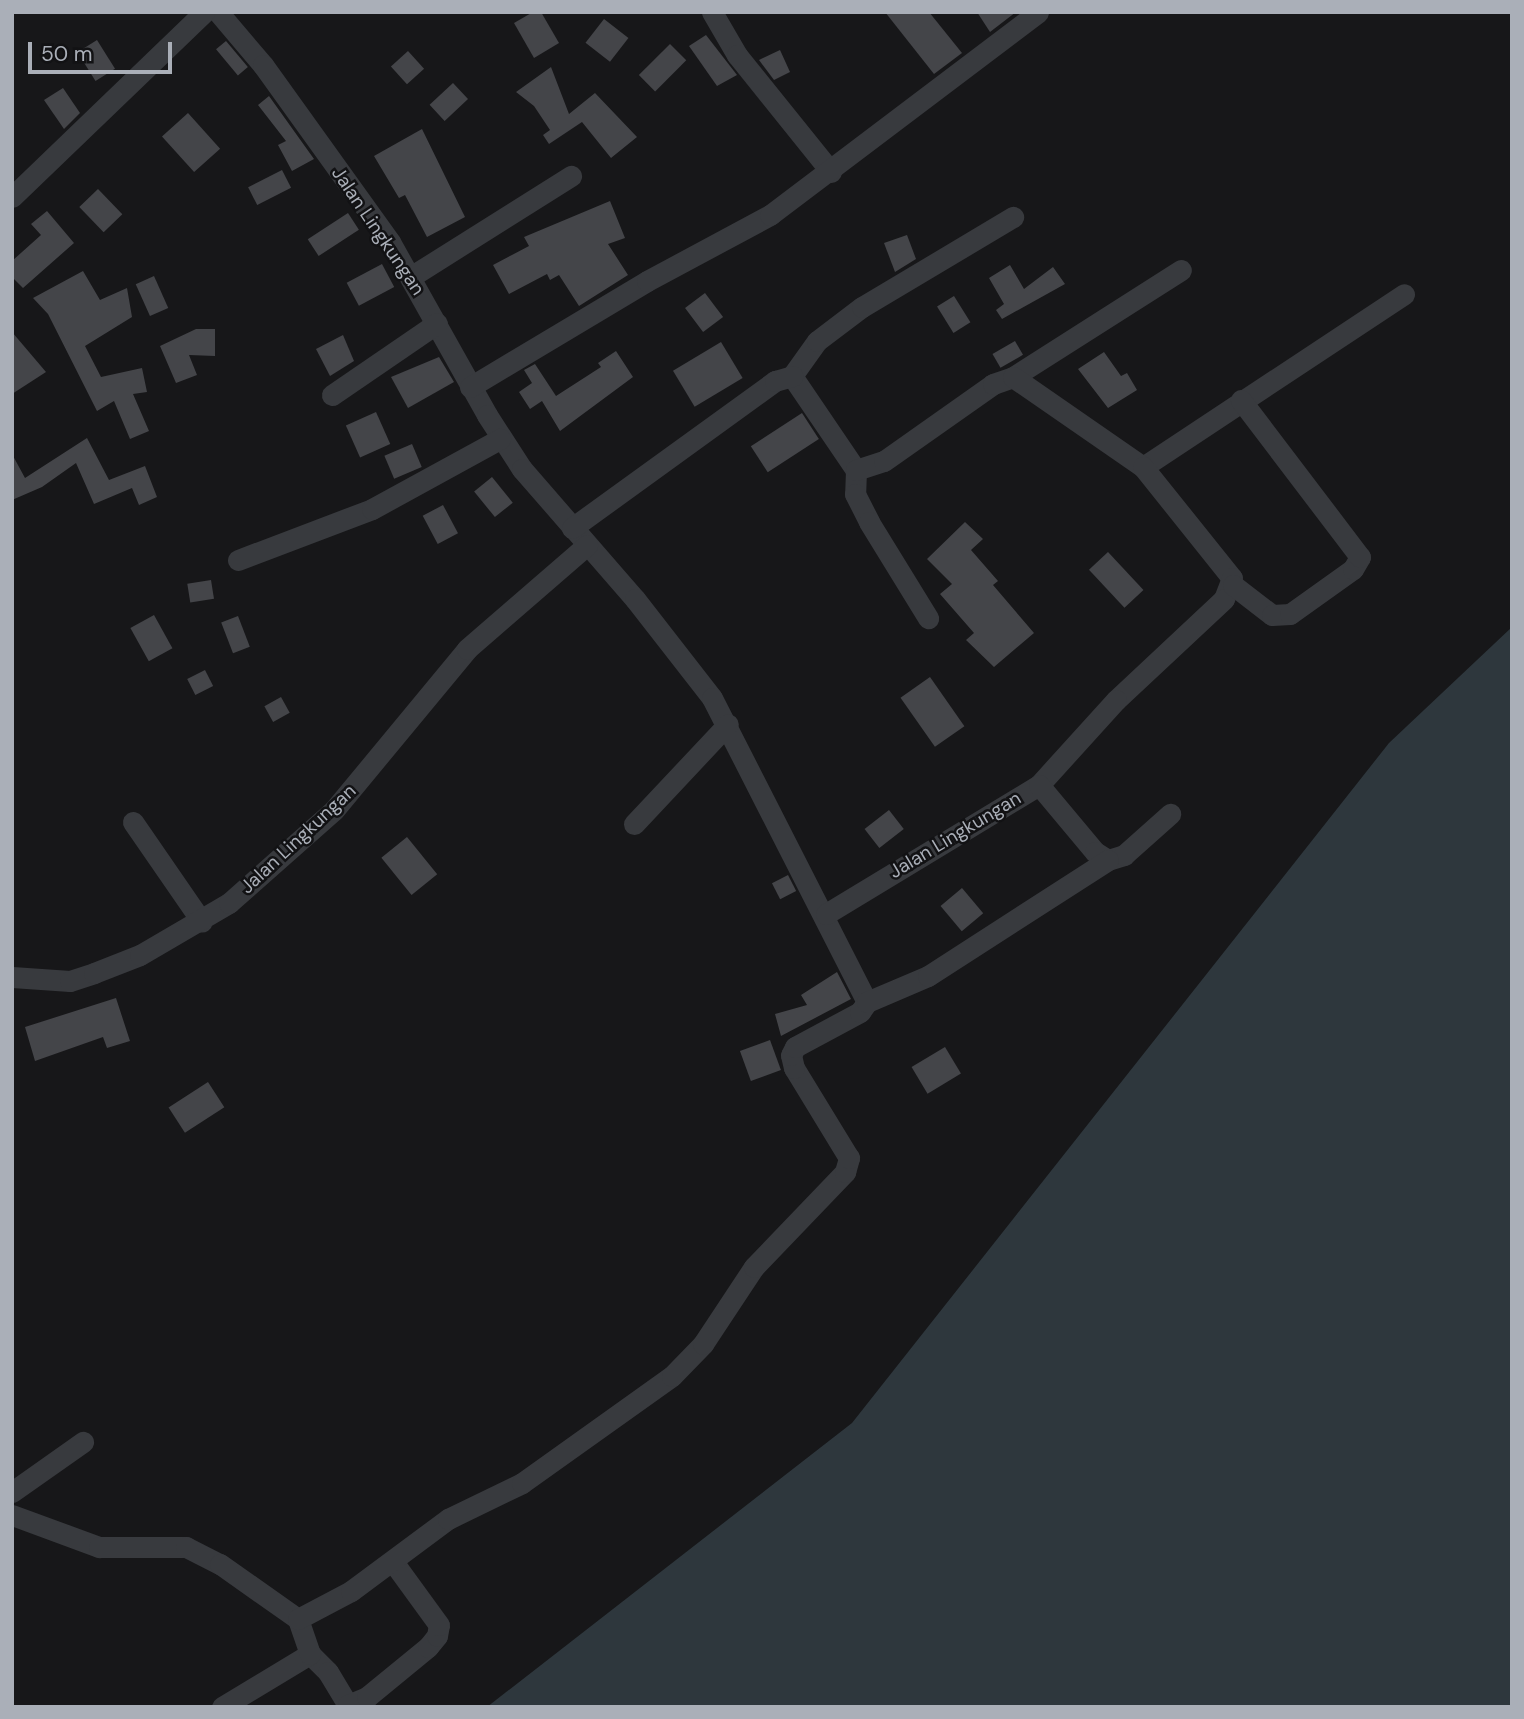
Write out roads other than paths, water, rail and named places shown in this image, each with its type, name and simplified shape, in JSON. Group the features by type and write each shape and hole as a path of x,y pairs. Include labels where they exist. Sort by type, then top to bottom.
{"street":[{"path":"12,197 204,12"},
{"name":"Jalan Lingkungan","path":"218,12 263,65 412,276 500,439 686,661 728,724 826,914 867,1002"},
{"path":"712,12 737,55 831,172"},
{"path":"470,387 648,281 770,215 831,172 1038,12"},
{"path":"412,276 571,176"},
{"path":"572,528 775,381 792,376 817,341 852,314 1013,217"},
{"path":"856,470 884,461 993,384 1013,377 1181,270"},
{"path":"1143,467 1404,294"},
{"path":"332,395 437,323"},
{"path":"792,376 856,470 856,494 869,522 928,618"},
{"path":"1013,377 1143,467 1233,585 1272,615 1290,614 1353,569 1360,557 1241,400"},
{"path":"238,561 372,509 500,439"},
{"name":"Jalan Lingkungan","path":"12,977 70,981 140,955 202,922 334,810 467,649 587,545"},
{"path":"1039,785 1116,700 1221,602 1233,585"},
{"path":"634,824 728,724"},
{"name":"Jalan Lingkungan","path":"826,914 1039,785 1095,852 1108,860"},
{"path":"298,1619 394,1563 448,1519 522,1483 672,1376 703,1344 754,1267 845,1172 849,1158 845,1145 794,1069 791,1055 795,1047 860,1012 867,1002 928,976 1108,860 1124,855 1170,814"},
{"path":"133,822 202,922"},
{"path":"12,1492 83,1442"},
{"path":"12,1515 99,1547 186,1548 220,1564 298,1619 310,1654 328,1672 347,1706 391,1679 437,1636 435,1616 394,1563"},
{"path":"222,1707 310,1654"}]}
